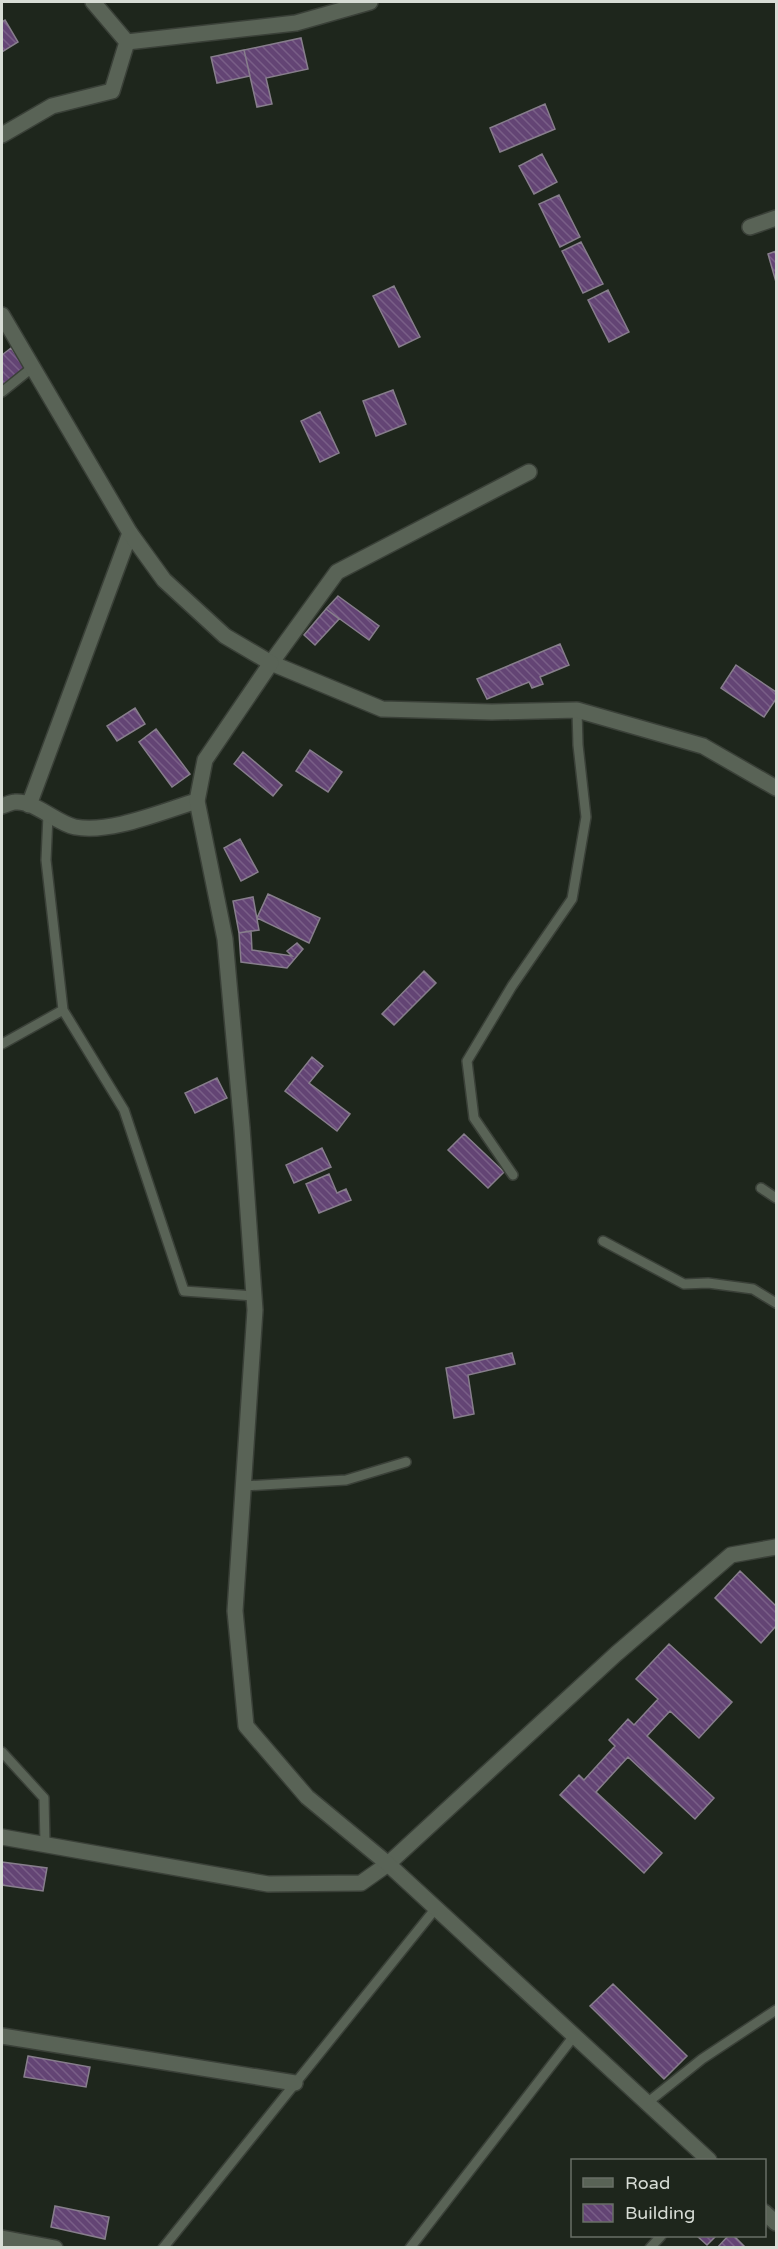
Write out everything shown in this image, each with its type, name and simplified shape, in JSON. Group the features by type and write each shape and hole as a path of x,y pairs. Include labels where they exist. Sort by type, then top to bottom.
{"street":[{"path":"93,2 127,42"},
{"path":"127,42 296,23 370,2"},
{"path":"2,135 52,106 112,91 127,42"},
{"path":"750,227 777,218"},
{"path":"2,315 130,533 164,580 225,636 271,663 382,709 492,712 577,710 703,746 777,788"},
{"path":"529,472 337,572 205,760 197,801 225,939 255,1310 235,1611 246,1726 307,1797 388,1864 708,2159"},
{"path":"29,805 130,533"},
{"path":"2,806 16,802 29,805 75,827 116,826 197,801"},
{"path":"2,1836 268,1884 361,1883 388,1864 616,1654 731,1555 777,1547"},
{"path":"2,2036 295,2083"},
{"path":"2,2238 54,2247"}],"lane":[{"path":"2,392 33,367"},
{"path":"513,1175 474,1118 467,1061 512,986 572,898 586,817 578,745 577,710"},
{"path":"48,815 45,860 63,1010 124,1110 184,1291 254,1296"},
{"path":"2,1044 63,1010"},
{"path":"761,1188 777,1198"},
{"path":"603,1241 684,1284 708,1283 753,1289 777,1303"},
{"path":"244,1486 346,1480 406,1462"},
{"path":"2,1752 44,1798 45,1844"},
{"path":"163,2247 436,1908"},
{"path":"647,2103 702,2059 777,2010"},
{"path":"410,2247 574,2036"}],"building":[{"path":"5,20 18,42 2,52 2,22"},
{"path":"301,38 308,69 266,78 272,104 257,107 244,50"},
{"path":"244,50 250,76 217,83 211,57"},
{"path":"545,104 555,129 500,152 490,128"},
{"path":"542,154 557,182 534,194 519,166"},
{"path":"559,195 580,237 560,247 539,204"},
{"path":"581,242 603,284 583,293 562,251"},
{"path":"776,251 776,282 768,254"},
{"path":"394,286 420,337 399,347 373,296"},
{"path":"608,290 629,332 609,342 588,300"},
{"path":"11,348 26,368 2,385 2,355"},
{"path":"393,390 406,424 376,436 363,401"},
{"path":"320,412 339,453 320,462 301,421"},
{"path":"338,596 379,626 369,640 326,609"},
{"path":"326,609 339,619 315,645 304,635"},
{"path":"560,644 569,665 540,677 543,684 532,688 529,682 487,699 477,679"},
{"path":"736,665 776,692 776,699 764,717 721,688"},
{"path":"135,708 145,724 117,741 107,726"},
{"path":"156,729 190,774 172,787 139,742"},
{"path":"310,750 342,772 328,792 296,771"},
{"path":"243,752 282,785 273,796 234,764"},
{"path":"240,839 258,872 241,881 224,848"},
{"path":"268,894 320,918 309,943 257,918"},
{"path":"253,897 259,930 239,933 233,901"},
{"path":"251,931 252,950 292,956 287,951 297,943 303,949 287,968 241,962 239,933"},
{"path":"424,971 436,983 394,1025 382,1014"},
{"path":"312,1057 323,1066 309,1083 350,1114 337,1131 285,1091"},
{"path":"217,1078 227,1098 195,1113 185,1093"},
{"path":"464,1134 504,1172 488,1188 448,1150"},
{"path":"322,1148 331,1167 294,1183 286,1165"},
{"path":"329,1174 337,1193 346,1189 351,1200 319,1213 306,1184"},
{"path":"512,1353 515,1364 468,1375 474,1414 454,1418 446,1368"},
{"path":"740,1571 776,1606 776,1626 761,1643 715,1598"},
{"path":"669,1644 732,1702 699,1738 670,1711 647,1736 714,1798 695,1819 628,1757 596,1792 662,1853 644,1873 560,1795 579,1775 584,1780 615,1746 609,1740 628,1719 634,1725 658,1699 636,1679"},
{"path":"2,1862 47,1868 43,1891 2,1885"},
{"path":"613,1984 687,2056 664,2079 590,2006"},
{"path":"28,2056 90,2067 86,2087 24,2077"},
{"path":"55,2206 109,2217 105,2239 51,2227"},
{"path":"698,2237 715,2237 707,2245"},
{"path":"727,2237 735,2237 746,2248 717,2248"}]}
